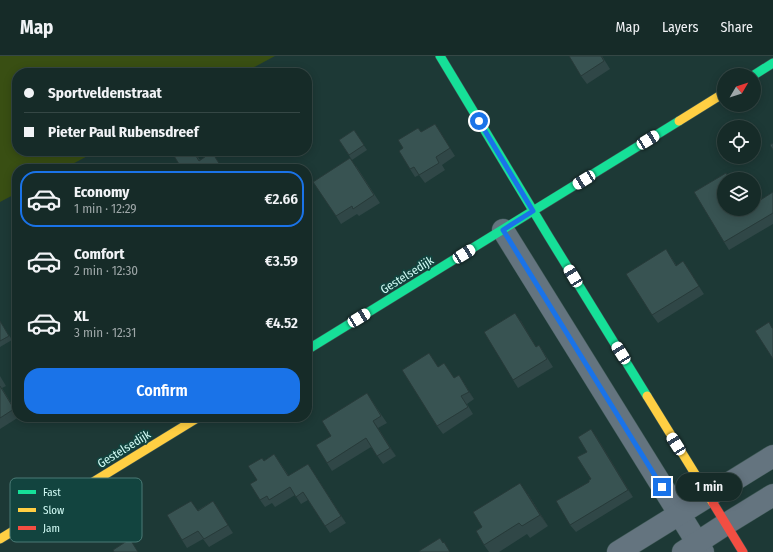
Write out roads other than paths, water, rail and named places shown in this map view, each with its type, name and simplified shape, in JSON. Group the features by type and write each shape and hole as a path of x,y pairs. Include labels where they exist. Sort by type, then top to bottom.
{"main road":[{"path":"440,56 533,211 743,552"},
{"path":"761,71 773,63"},
{"name":"Gestelsedijk","path":"312,347 717,97"},
{"name":"Gestelsedijk","path":"100,478 191,422"},
{"name":"Gestelsedijk","path":"0,539 10,533"}],"street":[{"path":"503,230 679,514 695,549 726,524 773,495"},
{"path":"618,552 773,456"}]}
